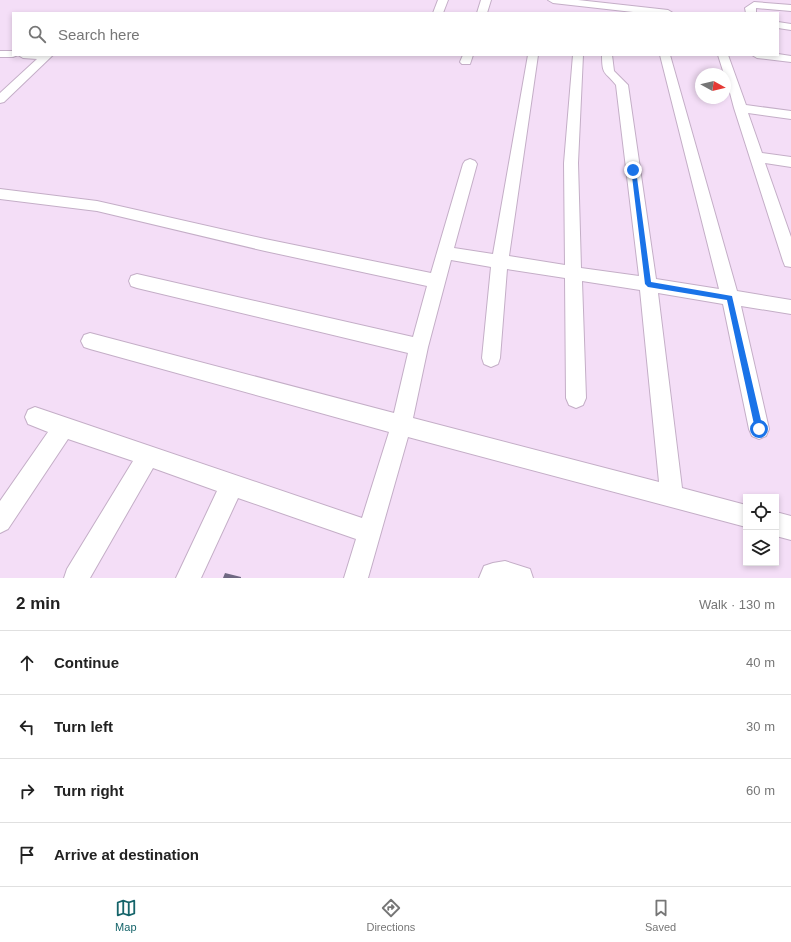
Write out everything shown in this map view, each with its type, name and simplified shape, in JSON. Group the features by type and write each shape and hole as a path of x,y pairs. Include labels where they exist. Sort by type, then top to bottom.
{"street":[{"path":"438,12 444,0"},
{"path":"482,12 486,0"},
{"path":"553,0 658,12"},
{"path":"664,0 667,12"},
{"path":"752,12 750,8 754,5 791,8"},
{"path":"779,25 791,27"},
{"path":"0,54 12,54"},
{"path":"0,99 47,56"},
{"path":"491,358 500,261 533,56"},
{"path":"576,398 571,163 578,56"},
{"path":"607,56 608,73 622,85 648,284 672,497"},
{"path":"665,56 730,298 759,429"},
{"path":"723,56 791,260"},
{"path":"766,56 791,59"},
{"path":"0,81 19,82"},
{"path":"740,108 791,115"},
{"path":"757,157 791,162"},
{"path":"356,578 401,426 419,347 470,164"},
{"path":"0,194 97,206 265,245 437,281"},
{"path":"445,253 791,307"},
{"path":"137,281 419,347"},
{"path":"90,341 401,426 743,515"},
{"path":"35,417 370,532"},
{"path":"0,521 64,427"},
{"path":"76,578 148,456"},
{"path":"188,578 232,484"},
{"path":"779,525 791,528"},
{"path":"491,578 493,575 504,573 521,578"}],"building":[{"path":"225,573 241,577 241,578 223,578"}],"route":[{"path":"633,170 648,284 730,298 759,429"}]}
